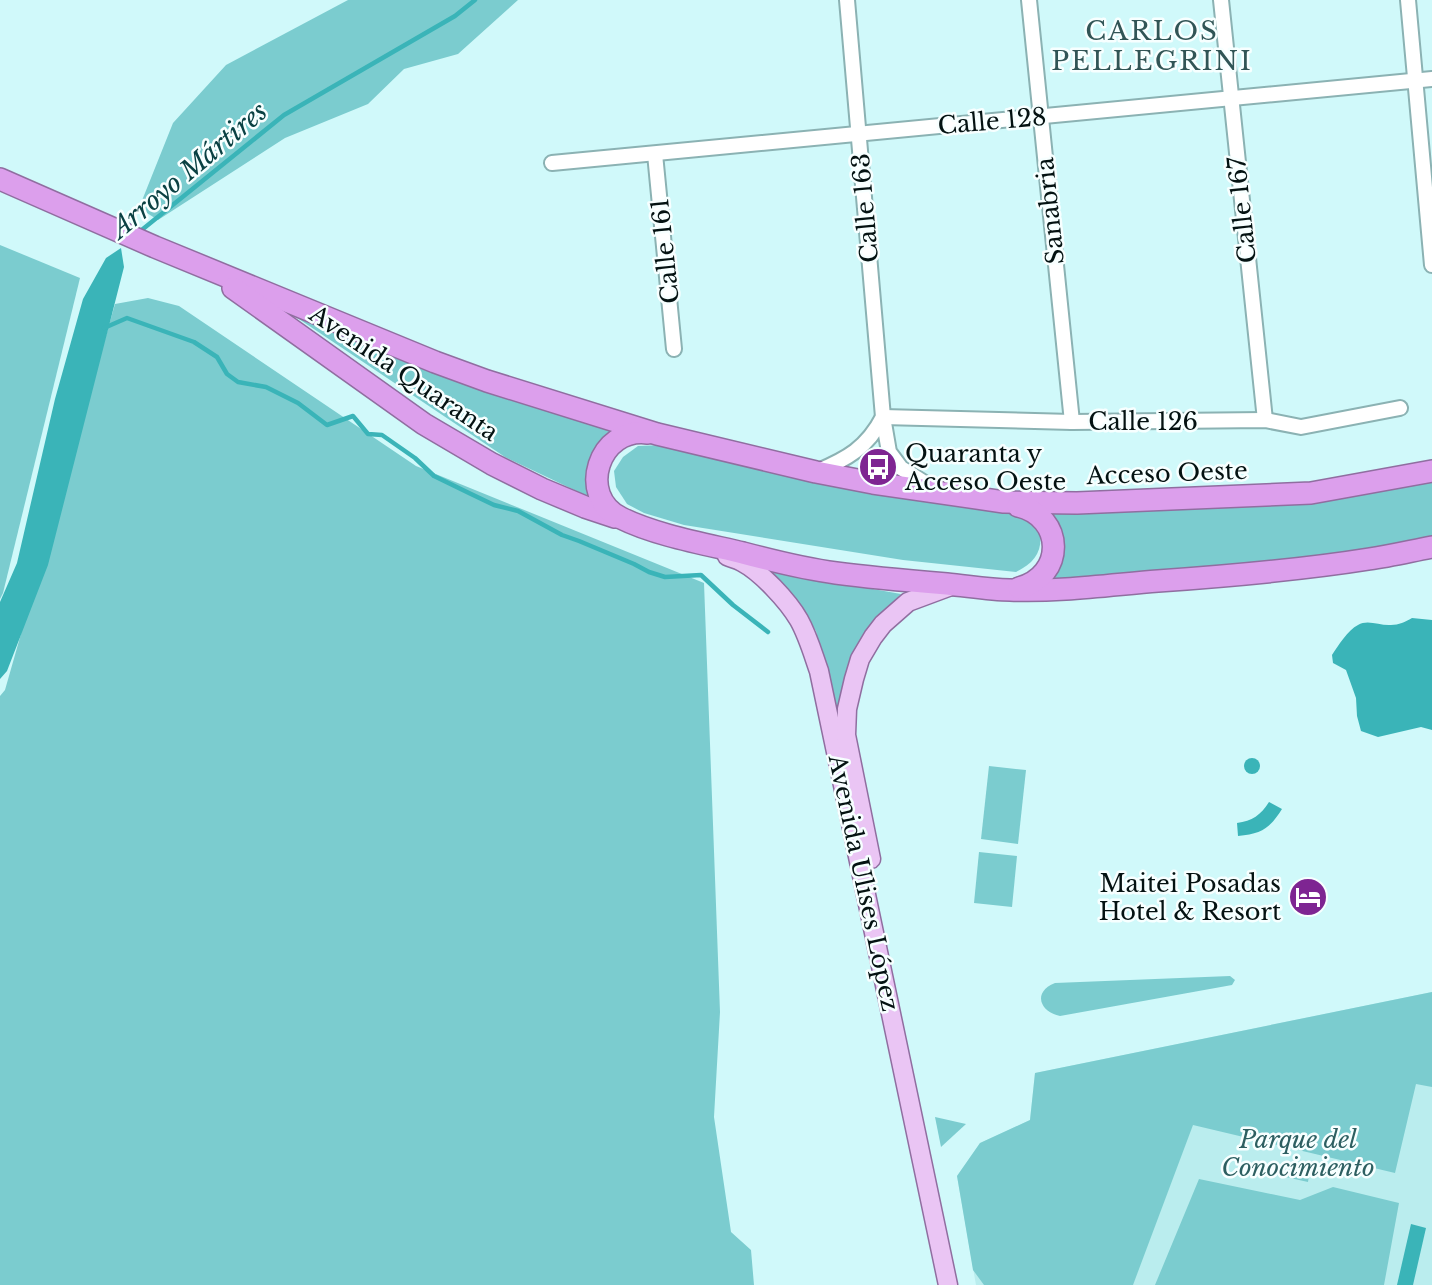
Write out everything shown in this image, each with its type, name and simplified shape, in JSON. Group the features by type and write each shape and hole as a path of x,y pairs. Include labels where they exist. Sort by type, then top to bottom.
{"highway":[{"name":"Avenida Quaranta","path":"0,179 155,247 435,362 657,434"},
{"name":"Avenida Quaranta","path":"197,264 424,424 492,464 585,507 688,540"},
{"path":"630,523 613,514 603,502 597,487 597,471 602,456 612,443 625,435 641,432 657,434"},
{"name":"Acceso Oeste","path":"657,434 816,472 1004,502 1077,502 1311,493 1432,471"},
{"path":"1004,502 1032,509 1043,518 1054,544 1052,558 1037,581 1010,590"},
{"path":"688,540 835,573 1010,590 1068,589 1238,575 1369,559 1432,547"}],"main road":[{"name":"Avenida Ulises López","path":"688,540 743,562 762,578 798,619 819,671 948,1285"},
{"name":"Avenida Ulises López","path":"954,585 908,602 883,624 873,637 860,659 854,679 847,709 846,735 957,1285"}],"street":[{"name":"Calle 163","path":"847,0 888,452 901,468 941,493"},
{"name":"Sanabria","path":"1029,0 1072,422"},
{"name":"Calle 167","path":"1221,0 1265,420"},
{"path":"1408,0 1432,265"},
{"name":"Calle 128","path":"552,163 1432,79"},
{"name":"Calle 161","path":"655,153 674,349"},
{"name":"Calle 126","path":"883,417 1072,422 1265,420 1301,427 1400,408"},
{"path":"816,472 844,460 861,447 875,434 883,417"}],"shaded area":[{"path":"348,0 518,0 458,54 404,69 368,104 285,138 158,220 139,208 173,123 226,65"},
{"path":"0,245 80,278 0,599"},
{"name":"Arroyo Mártires","path":"121,248 124,267 48,565 7,671 0,679 0,602 17,563 55,399 83,299 106,258"},
{"path":"148,298 179,306 416,466 704,583 720,1012 714,1117 731,1232 751,1250 754,1285 0,1285 0,696 5,690 115,304"},
{"path":"284,309 621,432 591,460 587,476 591,498 505,457"},
{"path":"662,445 1017,513 1040,530 1039,550 1028,565 1016,572 903,560 684,525 644,513 627,504 616,487 614,471 623,457 638,446"},
{"path":"1432,474 1432,540 1368,554 1031,586 1051,571 1038,509"},
{"path":"771,571 901,594 866,633 842,733 954,1283 951,1284 816,631"},
{"path":"1412,618 1432,620 1432,730 1421,727 1378,737 1361,731 1356,698 1346,670 1333,663 1332,655 1347,634 1358,625 1394,625"},
{"path":"1252,758 1258,760 1258,772 1252,774 1246,772 1244,766 1246,760"},
{"path":"989,766 1026,770 1018,844 981,839"},
{"path":"1269,802 1282,809 1273,821 1259,832 1238,836 1237,823 1256,817"},
{"path":"979,852 1017,856 1012,907 974,903"},
{"path":"1230,976 1235,980 1232,985 1060,1016 1053,1014 1041,1001 1043,991 1055,983"},
{"name":"Parque del Conocimiento","path":"1432,992 1432,1285 976,1285 957,1176 980,1143 1030,1120 1035,1073"},
{"name":"Parque del Conocimiento","path":"1432,992 1432,1087 1416,1084 1395,1173 1193,1125 1133,1285 984,1285 973,1270 957,1176 980,1143 1030,1120 1035,1073"},
{"path":"935,1117 966,1124 941,1147"},
{"path":"1256,1163 1309,1175 1308,1182 1254,1170"},
{"path":"1199,1179 1300,1200 1333,1187 1399,1203 1384,1285 1155,1285"},
{"path":"1411,1224 1426,1228 1413,1285 1397,1285"}],"waterway":[{"name":"Arroyo Mártires","path":"138,233 284,115 455,16 475,0"},
{"path":"104,328 127,318 194,342 217,357 227,374 238,382 266,387 298,403 327,425 353,416 368,434 382,435 415,458 434,476 494,505 518,511 562,535 649,572 665,577 701,575 733,605 768,632"}],"place":[{"name":"Quaranta y Acceso Oeste","path":"878,467"},
{"name":"Maitei Posadas Hotel & Resort","path":"1308,897"}],"district":[{"name":"CARLOS PELLEGRINI","path":"1152,46"}]}
